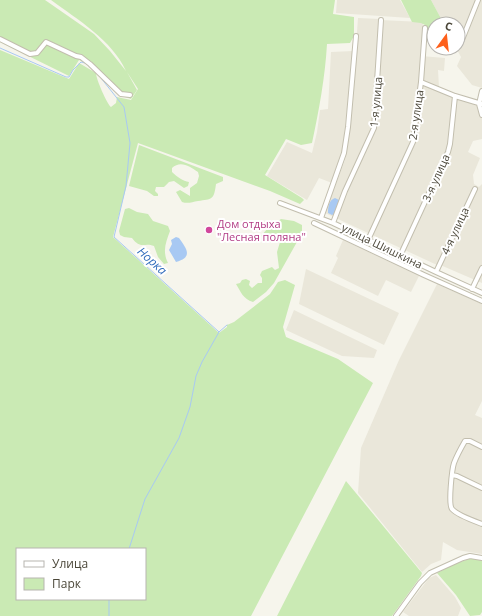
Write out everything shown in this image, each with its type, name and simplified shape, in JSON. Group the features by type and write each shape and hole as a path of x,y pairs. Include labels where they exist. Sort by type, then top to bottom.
{"street":[{"path":"466,30 478,0"},
{"name":"1-я улица","path":"332,223 374,128 381,20"},
{"name":"2-я улица","path":"368,240 411,148 421,82 425,28"},
{"path":"321,218 344,153 348,127 356,36"},
{"path":"0,39 30,54 37,53 46,42 81,57 120,94 130,95"},
{"path":"421,82 455,96 480,104"},
{"path":"482,91 480,104 482,114"},
{"name":"3-я улица","path":"400,256 448,152 455,96"},
{"name":"4-я улица","path":"436,272 475,189"},
{"name":"улица Шишкина","path":"280,203 321,218 482,293"},
{"path":"314,223 424,276 482,301"},
{"path":"472,289 482,268"},
{"path":"482,447 470,440 465,441 453,464 451,478 451,505 453,510 482,524"},
{"path":"452,475 482,488"},
{"path":"396,616 420,583 430,573 463,558 470,556 482,558"}],"shaded area":[{"path":"337,0 400,0 410,18 336,13"},
{"path":"431,0 482,0 482,88 472,85 457,66 460,56 466,56 466,16 440,16"},
{"path":"358,18 423,22 421,56 445,58 444,71 438,70 439,87 457,95 479,101 482,89 482,139 473,141 468,152 480,158 473,175 474,184 479,187 482,184 482,283 438,264 437,265 325,213 345,160 350,129"},
{"path":"353,51 342,156 332,183 319,178 307,200 267,176 287,142 312,153 320,110 328,109 331,52"},
{"path":"343,240 419,276 411,292 386,280 378,296 331,273 338,258 336,256"},
{"path":"306,269 399,313 384,345 299,304"},
{"path":"437,284 482,304 482,401 475,415 482,418 482,554 457,550 443,542 441,560 431,564 422,572 358,493 361,448 399,360"},
{"path":"294,310 377,350 374,358 342,356 286,330"},
{"path":"436,575 455,597 461,608 458,616 409,616 403,612 429,578"}],"green space":[{"path":"0,0 45,0 94,34 126,71 120,60 103,40 83,23 51,0 335,0 333,14 354,17 354,36 350,43 327,44 325,69 312,143 301,145 286,139 265,175 302,198 304,200 300,204 270,191 138,143 113,237 219,333 227,327 227,325 234,322 270,294 278,282 285,280 295,285 283,327 286,337 338,359 373,383 251,616 0,616 0,50 69,79 79,63 96,73 102,91 111,107 116,103 117,97 131,100 138,89 127,72 137,90 131,99 119,95 91,66 79,60 69,76 0,42"},
{"path":"401,0 431,0 440,16 426,16 426,26 421,23 412,22"},
{"path":"139,145 223,177 223,181 216,184 212,198 188,203 182,202 176,192 180,190 190,196 190,188 197,183 199,176 198,172 182,164 178,164 172,168 172,172 182,180 189,182 188,186 184,188 174,181 169,182 164,187 156,187 155,191 158,196 154,196 147,191 129,186"},
{"path":"129,208 137,212 148,214 153,221 168,226 170,231 166,243 165,254 168,263 164,264 158,257 154,246 140,245 132,238 120,235 119,231 125,209"},
{"path":"281,219 294,221 302,225 302,233 274,283 266,292 253,302 250,301 245,297 236,284 246,279 250,281 249,285 252,288 258,283 262,283 262,278 260,275 262,271 272,267 275,270 279,268 277,252 280,242 261,236 268,228 276,228 278,221"},
{"path":"346,481 422,573 421,576 392,616 277,616"},
{"path":"472,558 482,559 482,612 480,615 470,616 456,595 437,573 454,564"}],"water":[{"path":"335,198 339,201 334,214 332,215 328,213 329,206 331,200"},
{"path":"176,237 179,238 184,245 187,255 182,260 176,262 169,250 172,244 171,240"}],"waterway":[{"name":"Норка","path":"0,48 66,77 69,77 73,70 81,62 92,68"},
{"name":"Норка","path":"97,73 124,107 130,143 126,186 114,237 219,332 196,376 190,407 179,438 145,499 129,548"},
{"path":"219,332 227,325"},
{"name":"Норка","path":"109,600 109,616"}],"place":[{"name":"Дом отдыха \"Лесная поляна\"","path":"209,230"}]}
